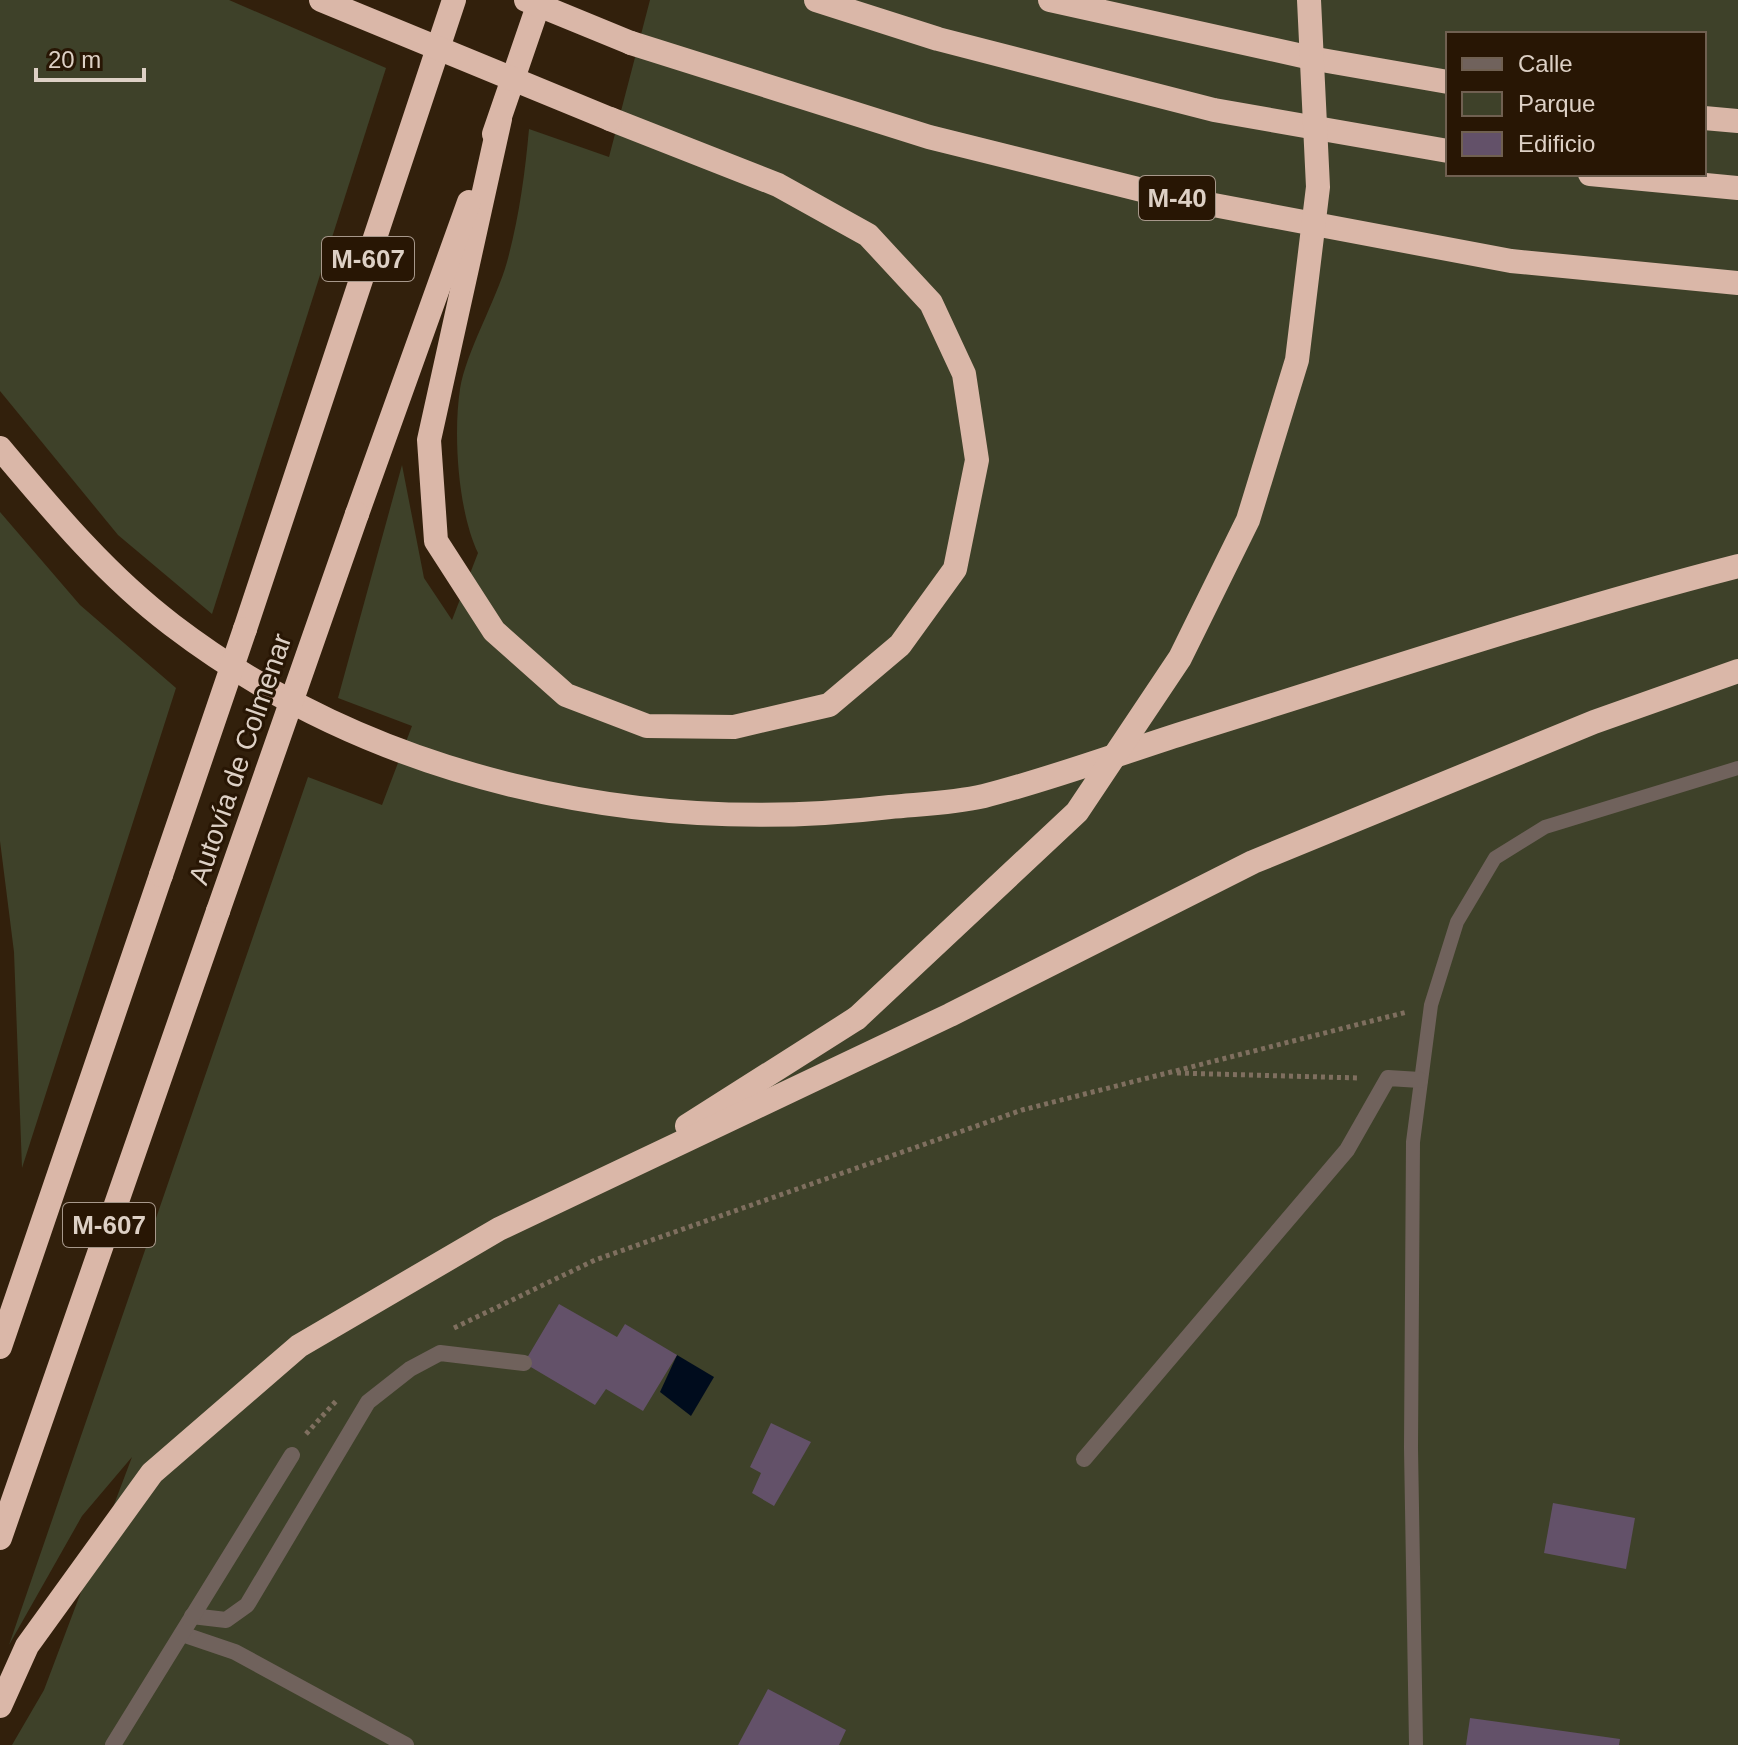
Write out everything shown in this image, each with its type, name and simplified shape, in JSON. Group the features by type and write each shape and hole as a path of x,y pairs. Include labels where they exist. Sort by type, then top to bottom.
{"highway":[{"path":"321,0 778,185 868,235 931,303 964,374 977,460 955,569 900,645 829,705 734,727 647,726 566,695 494,631 436,541 429,440 500,119"},
{"name":"Autovía de Colmenar","path":"0,1347 282,518 454,0"},
{"name":"M-40","path":"526,0 631,43 929,137 1166,196 1511,261 1738,283"},
{"name":"Autovía de Colmenar","path":"0,1538 540,0"},
{"path":"816,0 938,39 1214,110 1446,151"},
{"path":"1050,0 1301,56 1446,82"},
{"path":"594,1185 857,1018 1077,812 1180,658 1248,520 1297,360 1318,187 1309,0"},
{"path":"1706,118 1738,121"},
{"path":"1611,176 1738,188"},
{"path":"0,448 80,542 171,625 258,681 351,731 465,774 587,802 714,816 831,814 981,797 1602,601 1738,566"},
{"path":"0,1706 27,1646 152,1473 299,1346 499,1229 950,1015 1253,862 1594,722 1738,671"}],"street":[{"path":"1084,1459 1347,1150 1388,1078 1420,1080"},
{"path":"192,1616 226,1620 247,1605 368,1402 410,1369 440,1353 524,1363"},
{"path":"113,1745 292,1455"},
{"path":"182,1634 235,1652 406,1745"}],"lane":[{"path":"1416,1745 1411,1448 1413,1142 1431,1005 1457,922 1495,858 1545,827 1738,768"}],"path":[{"path":"440,1335 595,1260 1022,1110 1431,1005"},
{"path":"1170,1072 1388,1078"},
{"path":"292,1455 316,1421 343,1394"}],"green space":[{"path":"0,0 229,0 386,68 212,614 118,535 0,391"},
{"path":"650,0 1738,0 1738,1745 12,1745 44,1690 132,1457 82,1516 9,1645 308,777 382,805 412,726 338,698 402,465 424,578 452,620 478,553 466,516 459,472 457,428 460,389 468,359 507,262 521,196 529,129 609,157"},
{"path":"0,512 80,605 176,688 22,1168 14,952 0,841"}],"water":[{"path":"677,1355 714,1377 691,1416 660,1392"}],"building":[{"path":"559,1304 617,1337 625,1324 677,1355 643,1411 606,1389 595,1405 524,1363"},
{"path":"771,1423 811,1442 774,1506 752,1493 761,1473 750,1467"},
{"path":"1553,1503 1635,1518 1626,1569 1544,1553"},
{"path":"768,1689 846,1730 839,1745 738,1745"},
{"path":"1470,1718 1620,1739 1619,1745 1466,1745"}]}
